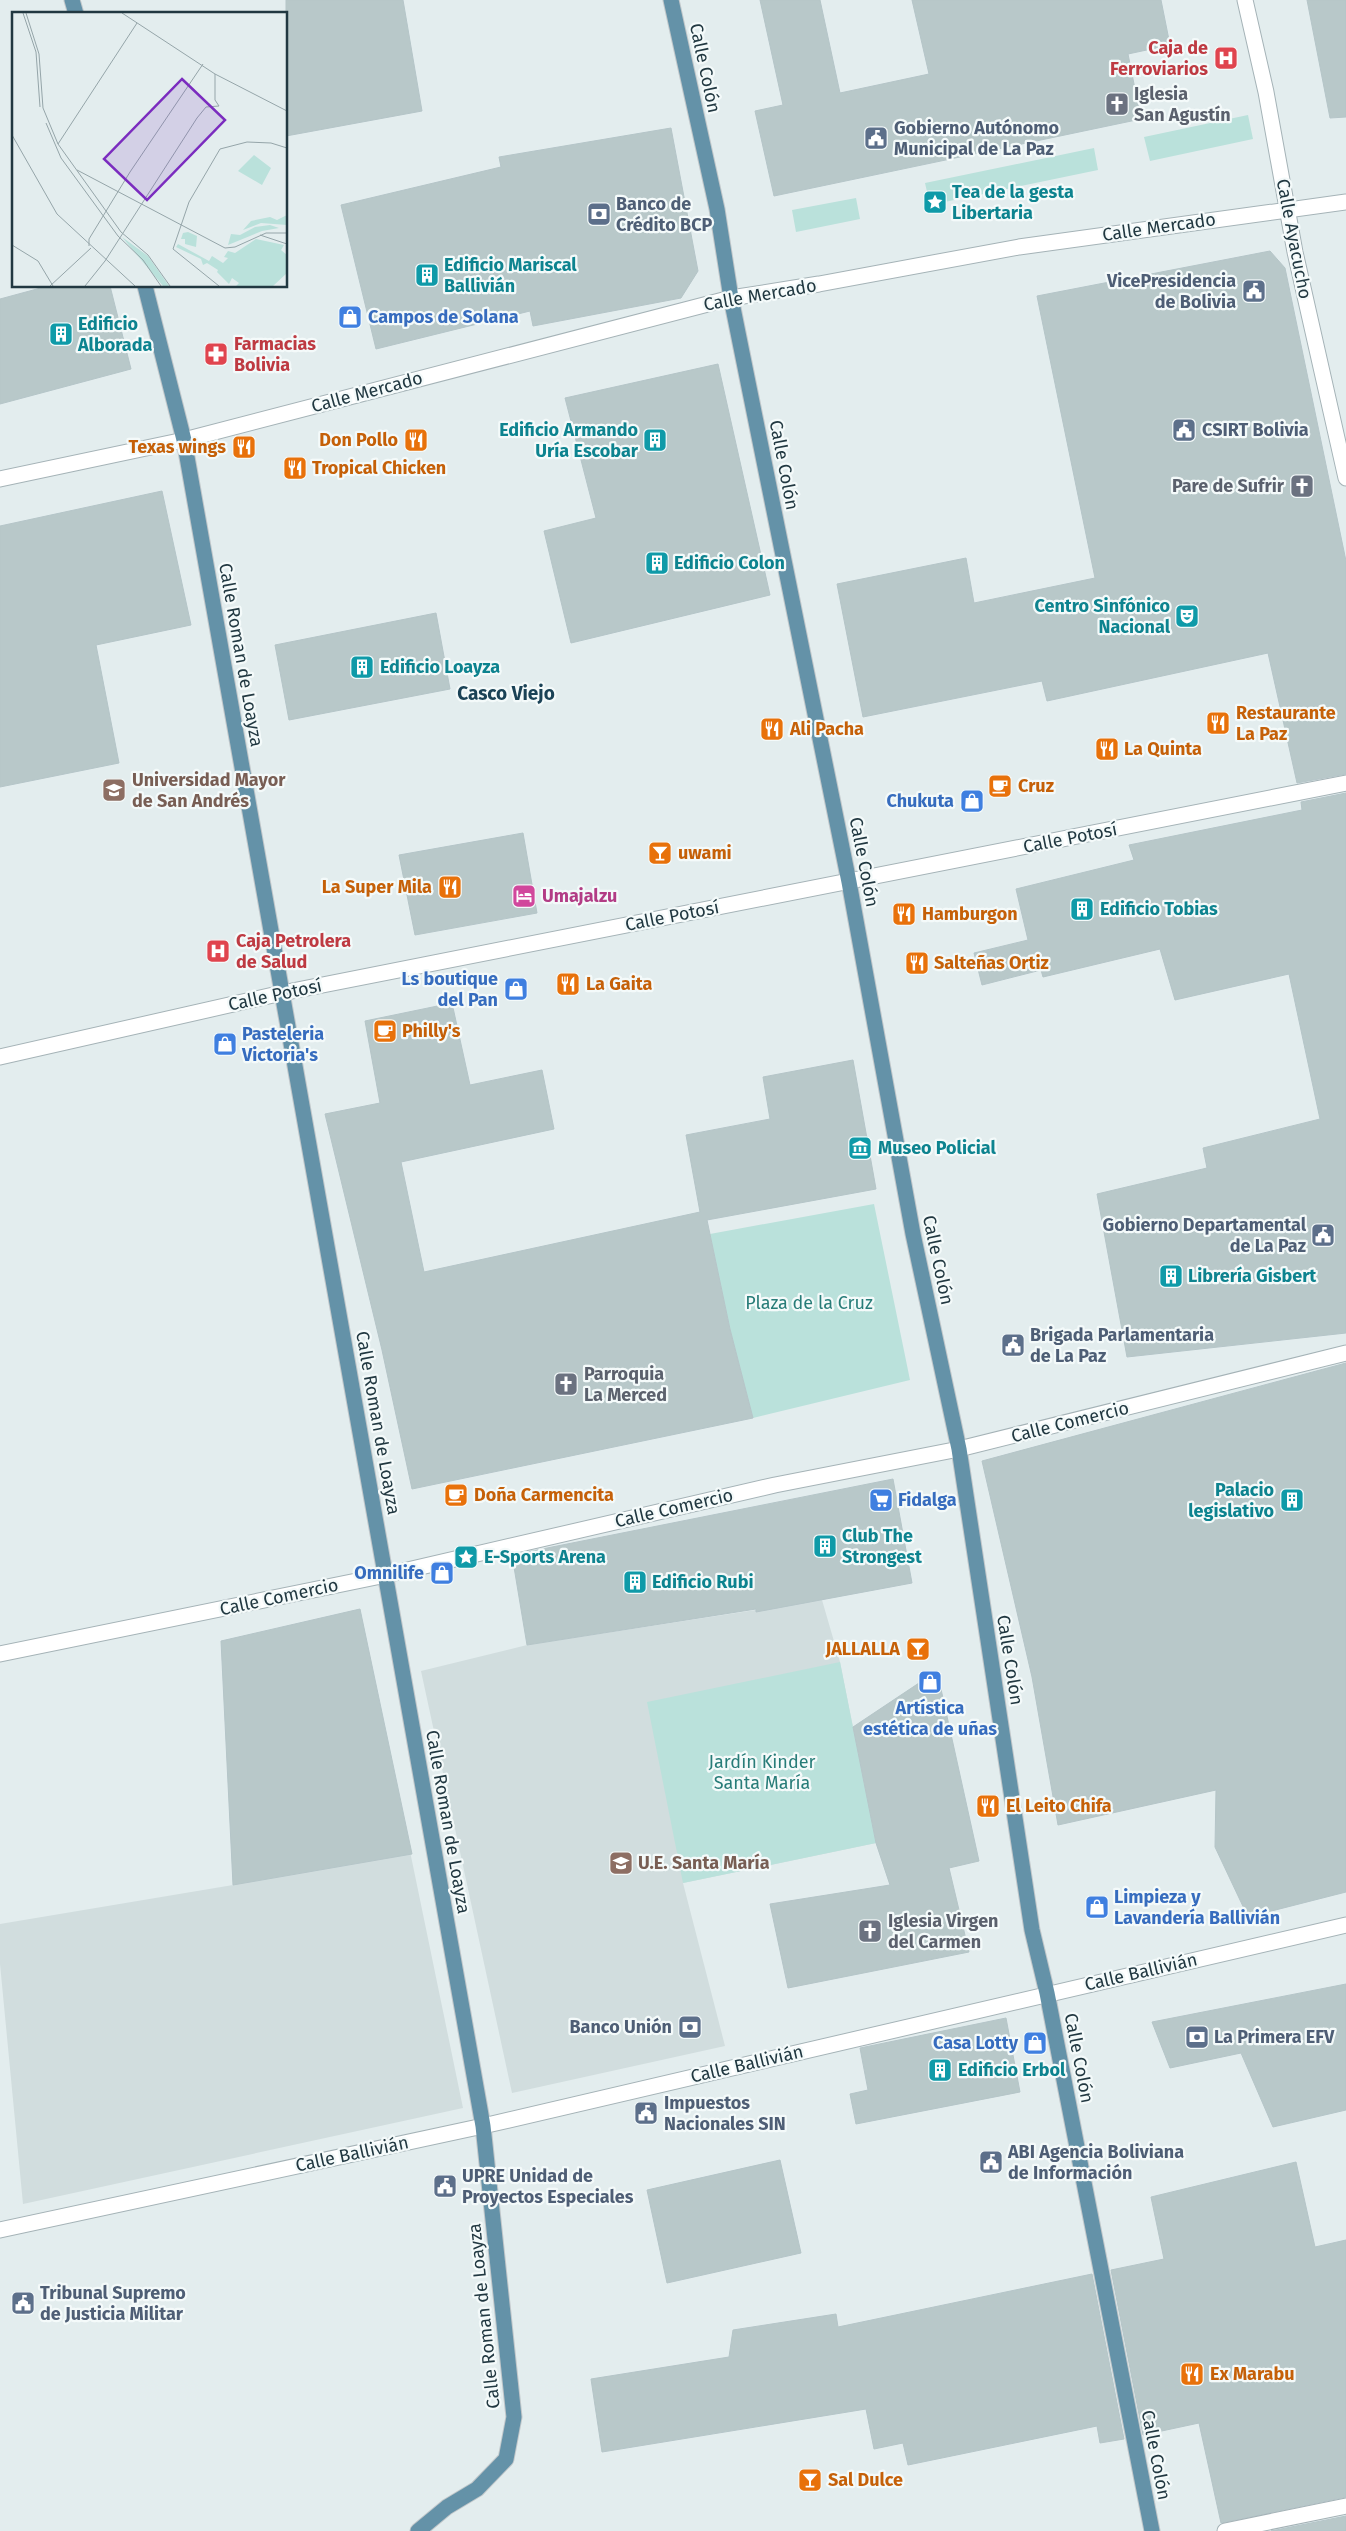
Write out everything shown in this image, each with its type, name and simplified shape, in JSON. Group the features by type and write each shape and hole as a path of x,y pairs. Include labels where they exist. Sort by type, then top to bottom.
{"main road":[{"name":"Calle Colón","path":"671,0 717,208 731,298 849,882 913,1234 959,1449 1032,1930 1047,1994 1152,2531"},
{"name":"Calle Roman de Loayza","path":"146,288 184,440 483,2126 514,2418 506,2459 477,2489 447,2507 418,2531"}],"street":[{"name":"Calle Ayacucho","path":"1245,0 1266,92 1287,212 1346,478"},
{"name":"Calle Mercado","path":"0,479 184,440 731,298 819,284 1019,247 1207,220 1287,212 1346,202"},
{"name":"Calle Potosí","path":"0,1056 282,993 1346,783"},
{"name":"Calle Comercio","path":"0,1654 386,1575 765,1487 959,1449 1346,1353"},
{"name":"Calle Ballivián","path":"0,2230 483,2126 1346,1925"},
{"path":"1225,2531 1346,2506"}],"shaded area":[{"name":"U.E. Santa María","path":"822,1600 840,1662 876,1843 683,1883 725,2046 512,2093 421,1671 527,1645"},
{"path":"360,1609 463,2108 23,2204 0,1964 0,1924 233,1885 221,1641"}],"green space":[{"path":"1248,115 1253,139 1150,161 1144,137"},
{"path":"1094,148 1098,170 930,205 925,183"},
{"path":"856,198 860,219 796,232 792,210"},
{"name":"Plaza de la Cruz","path":"874,1204 910,1380 753,1418 730,1329 710,1234"},
{"name":"Jardín Kinder Santa María","path":"840,1662 876,1843 683,1883 647,1702"}],"building":[{"path":"286,0 403,0 422,111 288,136 288,12 286,12"},
{"path":"760,0 820,0 840,93 929,74 912,0 1161,0 1170,45 1128,54 1141,119 774,196 755,111 783,105"},
{"path":"1307,0 1346,0 1346,117 1330,118"},
{"path":"671,128 698,271 681,298 533,326 530,311 376,349 341,205 501,167 499,157"},
{"path":"1270,251 1285,268 1346,561 1346,774 1297,783 1268,653 1047,701 1042,681 863,717 837,584 966,558 974,603 1095,578 1037,296"},
{"name":"Edificio Alborada","path":"41,288 111,288 131,369 0,404 0,299"},
{"path":"718,364 770,595 571,643 544,531 596,518 565,398"},
{"path":"162,491 191,625 96,645 119,763 0,787 0,526"},
{"name":"Edificio Loayza","path":"436,613 450,689 289,720 275,645"},
{"path":"1346,793 1346,1333 1127,1357 1097,1194 1207,1168 1203,1148 1320,1119 1289,974 1175,1000 1160,949 1043,977 1041,970 982,985 974,953 1028,940 1016,889 1134,860 1129,845 1302,810 1301,802"},
{"path":"523,833 537,913 415,935 399,855"},
{"path":"452,1003 470,1085 542,1070 554,1129 401,1162 424,1272 700,1212 686,1135 770,1119 763,1077 853,1060 876,1189 707,1220 730,1329 753,1418 412,1489 382,1350 325,1114 380,1103 365,1021"},
{"path":"1346,1363 1346,1892 1248,1917 1215,1847 1216,1790 1058,1825 1032,1677 982,1461"},
{"path":"893,1479 912,1583 756,1612 756,1609 527,1645 512,1555"},
{"path":"360,1609 412,1854 233,1885 221,1641"},
{"path":"937,1671 979,1861 949,1868 969,1952 788,1988 770,1904 890,1885 876,1843 853,1727"},
{"path":"1346,1984 1346,2110 1273,2127 1241,2053 1170,2068 1152,2022"},
{"name":"Edificio Erbol","path":"1006,2018 1020,2092 856,2124 850,2094 868,2090 860,2048"},
{"path":"780,2160 801,2253 667,2283 647,2190"},
{"path":"1296,2162 1315,2247 1346,2240 1346,2497 1221,2523 1199,2423 1143,2435 1111,2270 1164,2259 1151,2197"},
{"path":"1092,2274 1124,2439 1100,2443 1097,2426 908,2465 903,2443 874,2449 866,2409 602,2452 591,2379 729,2357 733,2330 836,2314 838,2327"},
{"path":"1346,2516 1346,2531 1271,2531"}],"place":[{"name":"Caja de Ferroviarios","path":"1226,58"},
{"name":"Iglesia San Agustín","path":"1117,104"},
{"name":"Gobierno Autónomo Municipal de La Paz","path":"876,138"},
{"name":"Tea de la gesta Libertaria","path":"935,202"},
{"name":"Banco de Crédito BCP","path":"599,214"},
{"name":"Edificio Mariscal Ballivián","path":"427,275"},
{"name":"VicePresidencia de Bolivia","path":"1254,291"},
{"name":"Campos de Solana","path":"350,317"},
{"name":"Edificio Alborada","path":"61,334"},
{"name":"Farmacias Bolivia","path":"216,354"},
{"name":"CSIRT Bolivia","path":"1184,430"},
{"name":"Don Pollo","path":"416,440"},
{"name":"Edificio Armando Uría Escobar","path":"655,440"},
{"name":"Texas wings","path":"244,447"},
{"name":"Tropical Chicken","path":"295,468"},
{"name":"Pare de Sufrir","path":"1302,486"},
{"name":"Edificio Colon","path":"657,563"},
{"name":"Centro Sinfónico Nacional","path":"1187,616"},
{"name":"Edificio Loayza","path":"362,667"},
{"name":"Restaurante La Paz","path":"1218,723"},
{"name":"Ali Pacha","path":"772,729"},
{"name":"La Quinta","path":"1107,749"},
{"name":"Cruz","path":"1000,786"},
{"name":"Universidad Mayor de San Andrés","path":"114,790"},
{"name":"Chukuta","path":"972,801"},
{"name":"uwami","path":"660,853"},
{"name":"La Super Mila","path":"450,887"},
{"name":"Umajalzu","path":"524,896"},
{"name":"Edificio Tobias","path":"1082,909"},
{"name":"Hamburgon","path":"904,914"},
{"name":"Caja Petrolera de Salud","path":"218,951"},
{"name":"Salteñas Ortiz","path":"917,963"},
{"name":"La Gaita","path":"568,984"},
{"name":"Ls boutique del Pan","path":"516,989"},
{"name":"Philly's","path":"385,1031"},
{"name":"Pasteleria Victoria's","path":"225,1044"},
{"name":"Museo Policial","path":"860,1148"},
{"name":"Gobierno Departamental de La Paz","path":"1323,1235"},
{"name":"Librería Gisbert","path":"1171,1276"},
{"name":"Brigada Parlamentaria de La Paz","path":"1013,1345"},
{"name":"Parroquia La Merced","path":"566,1384"},
{"name":"Doña Carmencita","path":"456,1495"},
{"name":"Fidalga","path":"881,1500"},
{"name":"Palacio legislativo","path":"1292,1500"},
{"name":"Club The Strongest","path":"825,1546"},
{"name":"E-Sports Arena","path":"466,1557"},
{"name":"Omnilife","path":"442,1573"},
{"name":"Edificio Rubi","path":"635,1582"},
{"name":"JALLALLA","path":"918,1649"},
{"name":"Artística estética de uñas","path":"930,1682"},
{"name":"El Leito Chifa","path":"988,1806"},
{"name":"U.E. Santa María","path":"621,1863"},
{"name":"Limpieza y Lavandería Ballivián","path":"1097,1907"},
{"name":"Iglesia Virgen del Carmen","path":"870,1931"},
{"name":"Banco Unión","path":"690,2027"},
{"name":"La Primera EFV","path":"1197,2037"},
{"name":"Casa Lotty","path":"1035,2043"},
{"name":"Edificio Erbol","path":"940,2070"},
{"name":"Impuestos Nacionales SIN","path":"646,2113"},
{"name":"ABI Agencia Boliviana de Información","path":"991,2162"},
{"name":"UPRE Unidad de Proyectos Especiales","path":"445,2186"},
{"name":"Tribunal Supremo de Justicia Militar","path":"23,2303"},
{"name":"Ex Marabu","path":"1192,2374"},
{"name":"Sal Dulce","path":"810,2480"}],"district":[{"name":"Casco Viejo","path":"506,693"}]}
